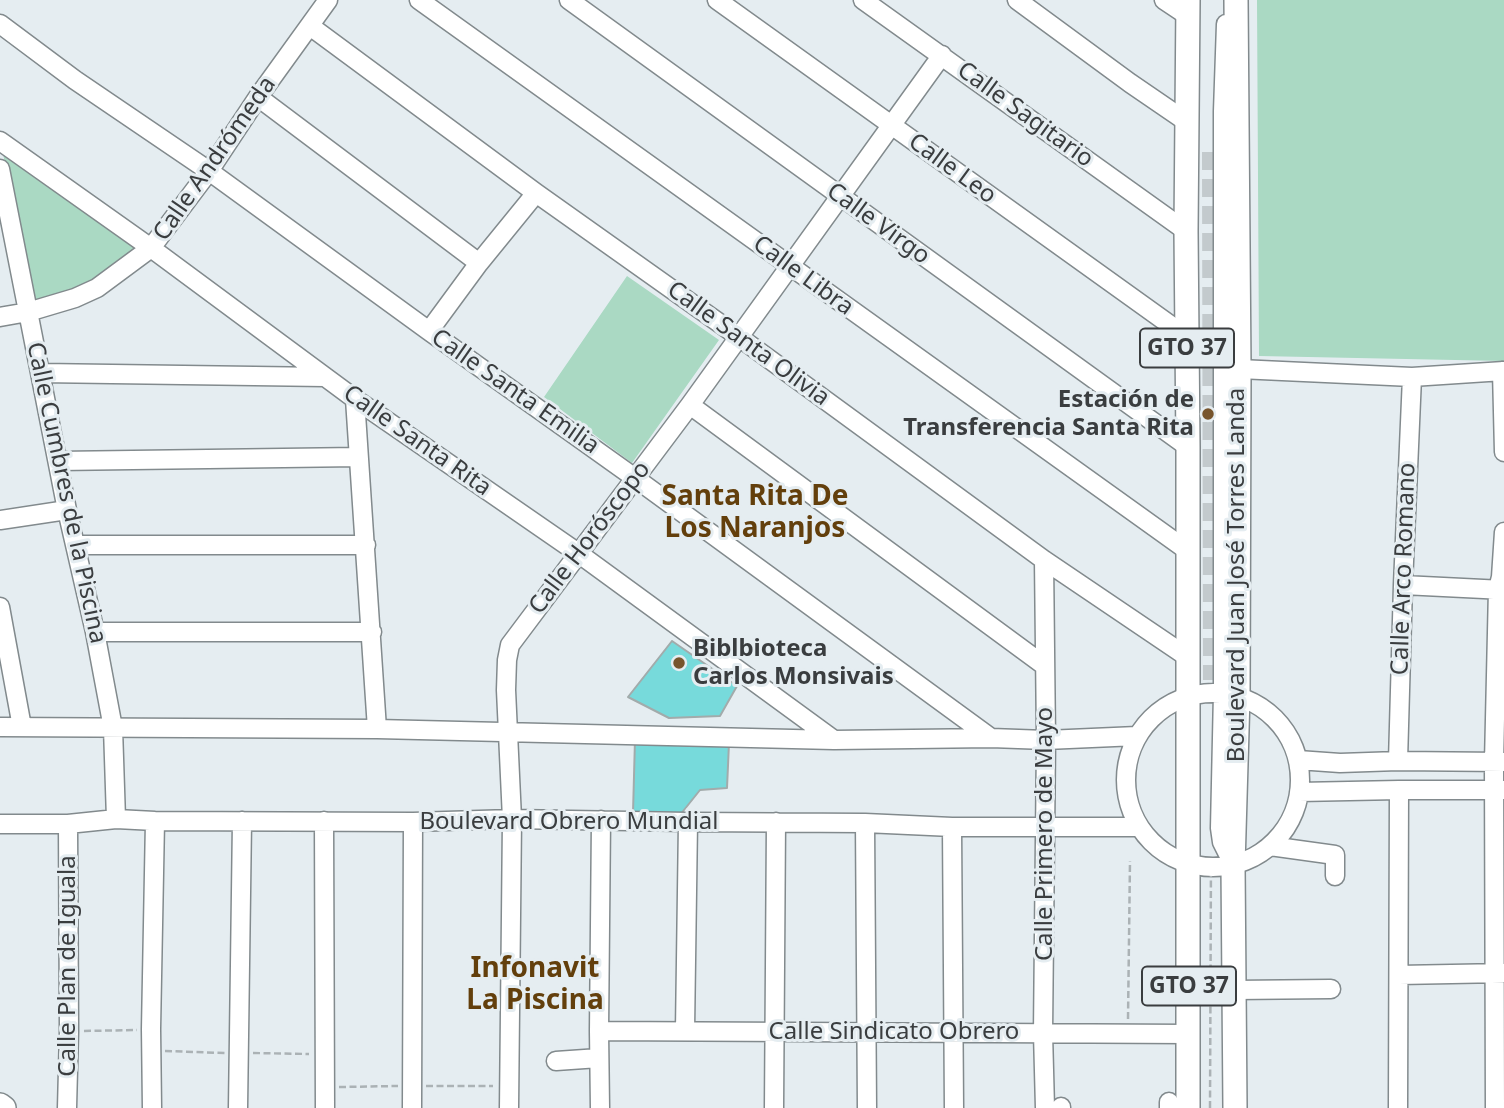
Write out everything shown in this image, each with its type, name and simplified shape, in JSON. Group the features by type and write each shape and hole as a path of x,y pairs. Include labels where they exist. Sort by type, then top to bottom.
{"main road":[{"name":"Boulevard Juan José Torres Landa","path":"1175,1106 1189,1034 1211,866 1224,689 1239,369 1236,0"},
{"name":"Boulevard Juan José Torres Landa","path":"1188,4 1186,337 1189,696 1211,866 1234,990 1235,1108"}],"street":[{"name":"Calle Andrómeda","path":"0,317 75,298 97,288 151,248 209,171 328,0"},
{"name":"Calle Libra","path":"419,0 1188,551"},
{"name":"Calle Virgo","path":"569,0 1188,447"},
{"name":"Calle Leo","path":"717,0 1186,337"},
{"name":"Calle Sagitario","path":"863,0 1186,231"},
{"path":"1017,0 1186,122"},
{"path":"1164,0 1188,4"},
{"path":"1224,689 1223,111 1226,0"},
{"name":"Calle Santa Emilia","path":"0,24 75,80 209,171 991,738"},
{"name":"Calle Santa Olivia","path":"310,26 1044,560 1189,658"},
{"name":"Calle Horóscopo","path":"509,1108 512,820 506,690 510,645 690,405 942,55"},
{"path":"258,97 479,263"},
{"path":"1211,152 1223,111"},
{"name":"Calle Santa Rita","path":"0,141 151,248 355,399 578,553 834,740"},
{"name":"Calle Cumbres de la Piscina","path":"0,169 67,510 96,632 113,728 116,819"},
{"path":"429,331 536,192"},
{"path":"1239,369 1412,377 1503,371 1504,452"},
{"path":"41,373 325,377"},
{"name":"Calle Arco Romano","path":"1398,761 1412,377"},
{"path":"355,399 377,729"},
{"path":"690,405 1045,666"},
{"path":"58,461 358,457"},
{"path":"0,520 67,510"},
{"path":"1495,1108 1500,973 1499,762 1504,533"},
{"path":"76,545 366,545"},
{"name":"Calle Primero de Mayo","path":"1044,560 1045,1108"},
{"path":"1403,585 1501,589"},
{"path":"0,607 22,727"},
{"path":"96,632 372,632"},
{"path":"1224,689 1259,705 1277,720 1290,738 1298,760 1299,792 1294,812 1284,831 1270,846 1253,858 1211,866 1174,859 1149,840 1129,806 1125,782 1128,758 1137,736 1147,722 1173,702 1224,689"},
{"path":"0,727 508,731 834,740 1045,740 1137,736"},
{"path":"1298,760 1340,764 1398,761 1499,762"},
{"path":"1398,1108 1399,790"},
{"path":"1299,792 1499,790"},
{"name":"Boulevard Obrero Mundial","path":"0,824 68,824 116,819 413,822 601,820 865,823 952,827 1139,827"},
{"path":"600,1108 598,1031 601,820"},
{"path":"152,1108 155,821"},
{"path":"238,1108 242,821"},
{"path":"324,821 325,1108"},
{"path":"412,1108 413,822"},
{"path":"685,1030 688,822"},
{"path":"774,1108 776,822"},
{"path":"865,823 867,1108"},
{"name":"Calle Plan de Iguala","path":"67,1108 68,824"},
{"path":"952,827 954,1108"},
{"path":"1270,846 1335,855 1335,876"},
{"path":"1399,975 1500,973"},
{"path":"1234,990 1331,989"},
{"name":"Calle Sindicato Obrero","path":"598,1031 1189,1034"},
{"path":"556,1061 599,1058"}],"path":[{"path":"1210,1108 1211,848"},
{"path":"1128,1032 1130,861"},
{"path":"69,1031 151,1029"}],"green space":[{"path":"1257,0 1504,0 1504,361 1259,356"},
{"path":"2,149 143,248 104,281 34,302"},
{"path":"627,276 719,340 632,463 544,397"}],"building":[{"name":"Biblbioteca Carlos Monsivais","path":"672,641 737,686 720,716 669,718 628,697"},
{"path":"635,739 729,743 727,788 700,790 680,815 633,813"}],"tunnel":[{"path":"1211,152 1212,680"}],"place":[{"name":"Estación de Transferencia Santa Rita","path":"1208,414"},
{"name":"Biblbioteca Carlos Monsivais","path":"679,663"}],"district":[{"name":"Santa Rita De Los Naranjos","path":"755,513"},
{"name":"Infonavit La Piscina","path":"535,985"}]}
